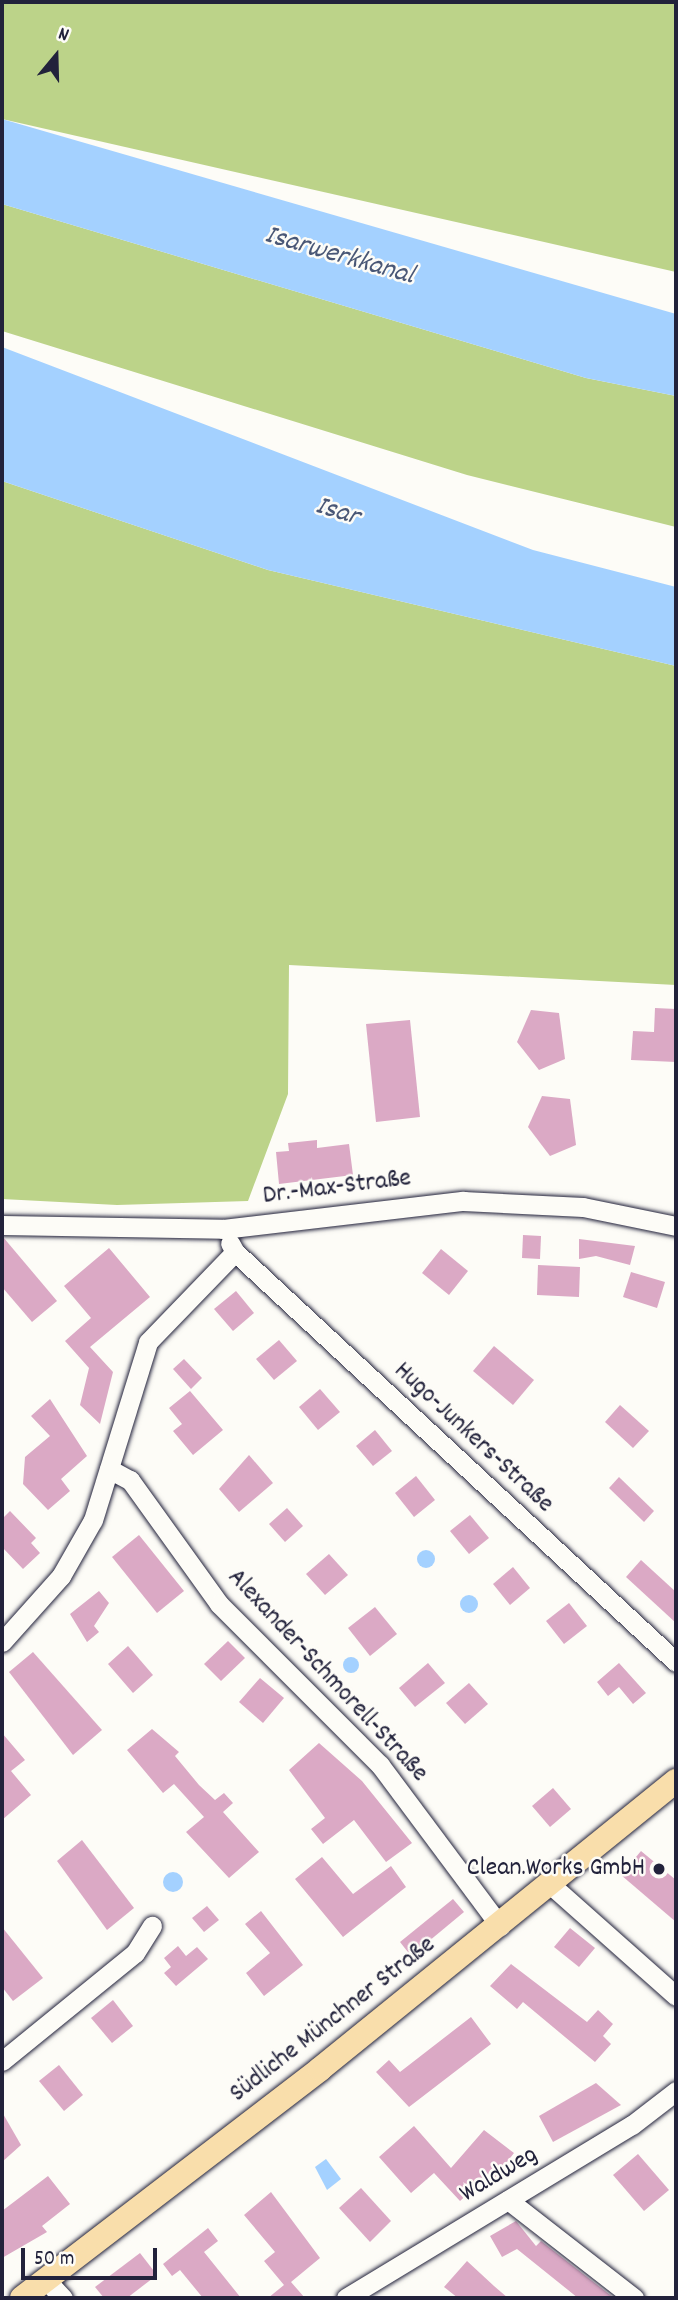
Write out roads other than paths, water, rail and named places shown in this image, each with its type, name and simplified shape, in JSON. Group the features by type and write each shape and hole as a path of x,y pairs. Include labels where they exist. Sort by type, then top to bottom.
{"main road":[{"name":"Südliche Münchner Straße","path":"22,2298 500,1926 676,1781"}],"street":[{"name":"Dr.-Max-Straße","path":"2,1225 223,1229 463,1201 583,1207 676,1226"},
{"path":"2,1642 76,1554 109,1469 148,1342 234,1252 223,1229"},
{"name":"Hugo-Junkers-Straße","path":"234,1252 676,1662"},
{"name":"Alexander-Schmorell-Straße","path":"109,1469 130,1480 219,1604 380,1765 500,1926"},
{"path":"551,1885 676,1996"},
{"path":"2,2061 135,1952 152,1926"},
{"name":"Waldweg","path":"346,2298 508,2200 676,2091"},
{"path":"508,2200 634,2298"},
{"path":"46,2280 63,2298"}],"water":[{"name":"Isarwerkkanal","path":"2,119 676,314 676,396 586,378 2,204"},
{"name":"Isar","path":"2,347 533,550 676,587 676,666 268,570 2,481"},
{"path":"426,1550 432,1553 435,1559 432,1565 426,1568 420,1565 417,1559 420,1553"},
{"path":"469,1595 475,1598 478,1604 475,1610 469,1613 463,1610 460,1604 463,1598"},
{"path":"351,1657 359,1665 351,1673 343,1665"},
{"path":"169,1872 177,1872 183,1882 177,1892 169,1892 163,1886 163,1878"},
{"path":"326,2159 341,2179 327,2190 315,2167"}],"place":[{"name":"Clean.Works GmbH","path":"659,1869"}]}
